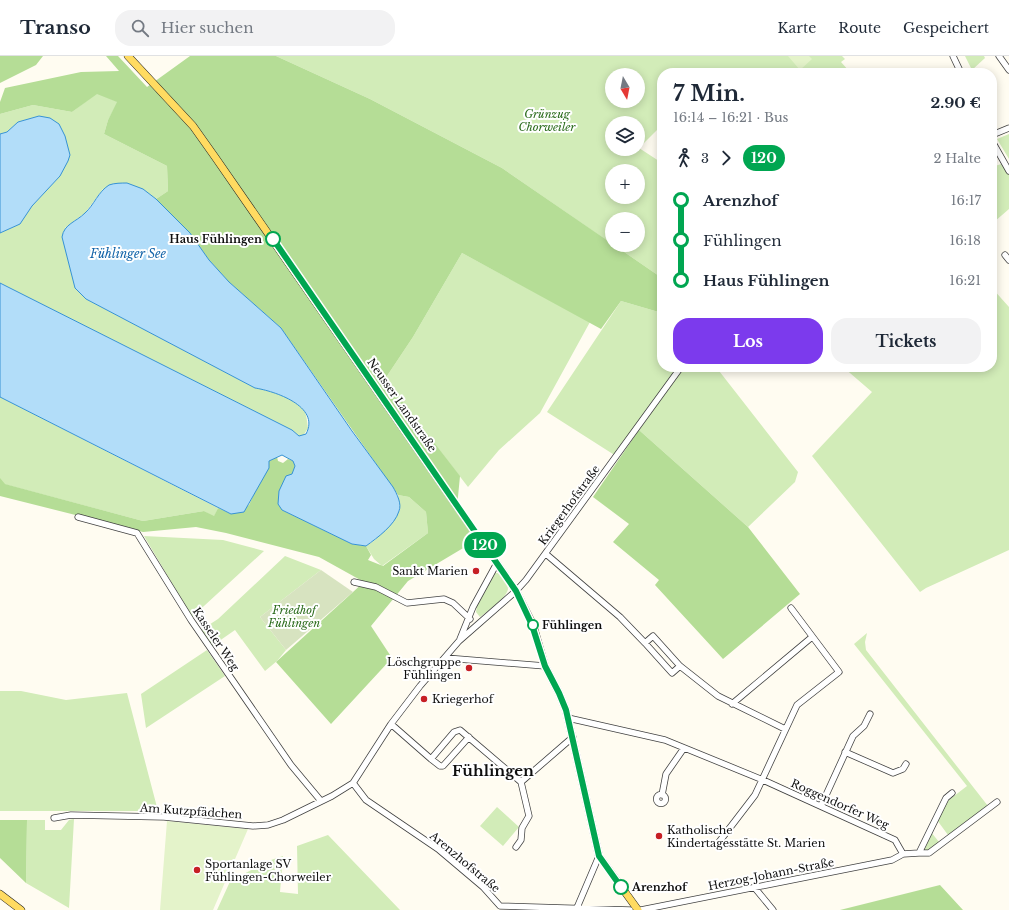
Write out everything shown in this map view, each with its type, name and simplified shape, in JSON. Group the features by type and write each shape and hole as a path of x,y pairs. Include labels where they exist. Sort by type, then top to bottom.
{"main road":[{"name":"Neusser Landstraße","path":"128,56 193,126 216,157 516,591 532,625 545,666 559,693 568,718 599,856 640,910"},
{"path":"0,894 21,910"}],"street":[{"path":"953,56 959,68"},
{"path":"999,56 1009,70"},
{"path":"997,133 1009,128"},
{"path":"997,150 1009,172"},
{"path":"1005,255 1009,260"},
{"name":"Kriegerhofstraße","path":"459,641 516,591 546,554 677,372"},
{"name":"Kasseler Weg","path":"78,517 137,533 190,620 291,765 321,801"},
{"path":"546,554 620,617 672,673 680,666"},
{"name":"Kriegerhofstraße","path":"321,801 353,783 391,724 420,686 446,658 459,641 470,619 473,607 498,563"},
{"path":"354,582 376,587 407,603 444,599 449,601 470,619"},
{"path":"719,842 755,795 797,705 839,672 791,608"},
{"path":"645,643 653,636 680,666 711,691 732,704 785,729"},
{"path":"732,704 812,637"},
{"path":"446,658 545,666"},
{"path":"821,806 853,736 864,726 870,714"},
{"name":"Roggendorfer Weg","path":"568,718 665,740 763,780 895,840 903,854"},
{"path":"391,724 440,766 443,766 468,737"},
{"path":"431,759 458,729 521,782 529,816 522,828 521,840 516,847"},
{"path":"521,782 573,737"},
{"path":"662,795 666,774 684,748"},
{"path":"845,752 893,773 903,769 906,764"},
{"name":"Arenzhofstraße","path":"353,783 366,800 437,849 483,888 502,908 630,910"},
{"path":"918,853 946,798 952,794"},
{"name":"Am Kutzpfädchen","path":"54,818 71,815 164,818 253,826 268,825 283,820 321,801"},
{"path":"903,854 929,853 996,802"},
{"name":"Herzog-Johann-Straße","path":"640,910 892,860 903,854"},
{"path":"577,909 599,856"},
{"path":"754,887 773,910"}],"green space":[{"path":"0,56 43,56 36,65 0,83"},
{"path":"106,56 118,56 147,87 190,56 276,56 370,99 502,168 605,239 605,252 624,252 657,275 657,312 621,301 601,329 462,253 413,337 385,379 460,476 457,507 480,538 408,581 371,626 392,658 331,724 276,662 364,582 319,557 226,533 196,527 143,532 0,496 0,478 5,484 143,521 204,511 214,516 218,508 231,514 249,505 269,461 277,457 278,461 283,463 288,459 293,461 295,466 282,510 352,544 366,546 371,555 368,560 383,566 428,533 426,512 409,497 398,495 281,328 229,282 209,260 190,233 156,199 168,191 167,166 104,134 108,120 117,102 97,94 72,112 33,105 0,114 0,102 5,88 81,72 119,71"},
{"name":"Grünzug Chorweiler","path":"276,56 842,56 845,59 841,62 846,68 657,68 657,130 645,142 645,116 605,116 605,156 645,156 645,152 657,160 657,275 624,252 645,252 645,212 605,212 605,239 502,168 370,99"},
{"path":"788,56 809,56 812,59 802,68 798,68"},
{"path":"965,56 984,56 985,58 974,68 971,68"},
{"path":"97,93 118,102 108,120 104,134 167,166 168,191 156,199 143,189 103,189 85,213 65,228 75,288 86,299 255,388 268,390 290,398 305,412 308,428 303,436 299,436 292,430 0,283 0,233 20,224 32,206 60,176 39,116 18,122 7,132 0,134 0,114 33,105 72,112"},
{"path":"1009,134 1009,159 997,139"},
{"path":"1001,164 1009,175 1009,209 997,219 997,165"},
{"path":"462,253 590,322 540,413 499,450 468,487 385,379 413,337"},
{"path":"997,294 1009,307 1009,550 920,592 812,456 872,392 849,372 997,372"},
{"path":"621,301 657,312 657,372 675,372 616,456 547,412"},
{"path":"680,372 720,372 798,472 795,482 748,527 639,430"},
{"path":"0,397 218,508 214,517 204,511 143,521 0,483"},
{"path":"639,430 748,527 800,594 723,659 655,585 659,580 613,542 629,524 593,497"},
{"path":"398,495 409,497 426,512 428,533 382,566 374,559 366,546 375,540 400,510"},
{"path":"144,536 223,540 264,551 192,617"},
{"path":"285,556 321,570 260,617 286,650 277,661 265,671 235,630 212,646 201,630 218,619"},
{"name":"Friedhof Fühlingen","path":"321,570 353,592 286,650 260,617"},
{"path":"495,573 498,573 507,585 507,593 492,608 480,617 476,612 477,606"},
{"path":"867,633 865,642 866,650 988,806 948,835 937,820 945,803 967,786 854,644"},
{"path":"207,650 225,676 146,728 141,694"},
{"path":"0,691 21,691 66,700 127,693 158,811 0,811"},
{"path":"497,807 519,827 503,846 480,826"},
{"path":"74,819 69,908 26,883 27,820 45,820 45,830 61,830 69,820"},
{"path":"0,820 27,820 26,883 0,858"},
{"name":"Sportanlage SV Fühlingen-Chorweiler","path":"167,821 248,829 213,910 160,910"},
{"path":"931,832 939,842 927,851 923,850"},
{"path":"328,835 400,910 217,910 233,875 238,877 268,861 283,856 280,892 298,894 297,846"},
{"path":"940,885 963,910 840,910"}],"water":[{"path":"39,116 50,118 59,124 65,136 70,155 68,161 60,176 32,206 20,224 0,233 0,134 7,132 18,122"},
{"name":"Fühlinger See","path":"127,183 143,189 156,199 190,233 209,260 229,282 281,328 352,431 393,487 400,505 397,516 385,531 366,546 352,544 282,510 278,504 279,491 286,476 292,474 295,466 293,461 282,455 269,461 269,468 244,512 231,514 0,397 0,283 292,430 299,436 306,434 309,424 307,415 293,402 283,396 255,388 86,299 75,288 62,237 63,233 68,226 88,210 105,188 113,184"}],"bus line":[{"name":"120","path":"273,239 506,574 526,609 545,666 566,710 599,856 621,887"}],"place":[{"name":"Haus Fühlingen","path":"273,239"},
{"name":"Sankt Marien","path":"476,571"},
{"name":"Fühlingen","path":"533,625"},
{"name":"Löschgruppe Fühlingen","path":"469,668"},
{"name":"Kriegerhof","path":"424,699"},
{"name":"Katholische Kindertagesstätte St. Marien","path":"659,836"},
{"name":"Sportanlage SV Fühlingen-Chorweiler","path":"197,870"},
{"name":"Arenzhof","path":"621,887"}],"district":[{"name":"Fühlingen","path":"493,771"}]}
